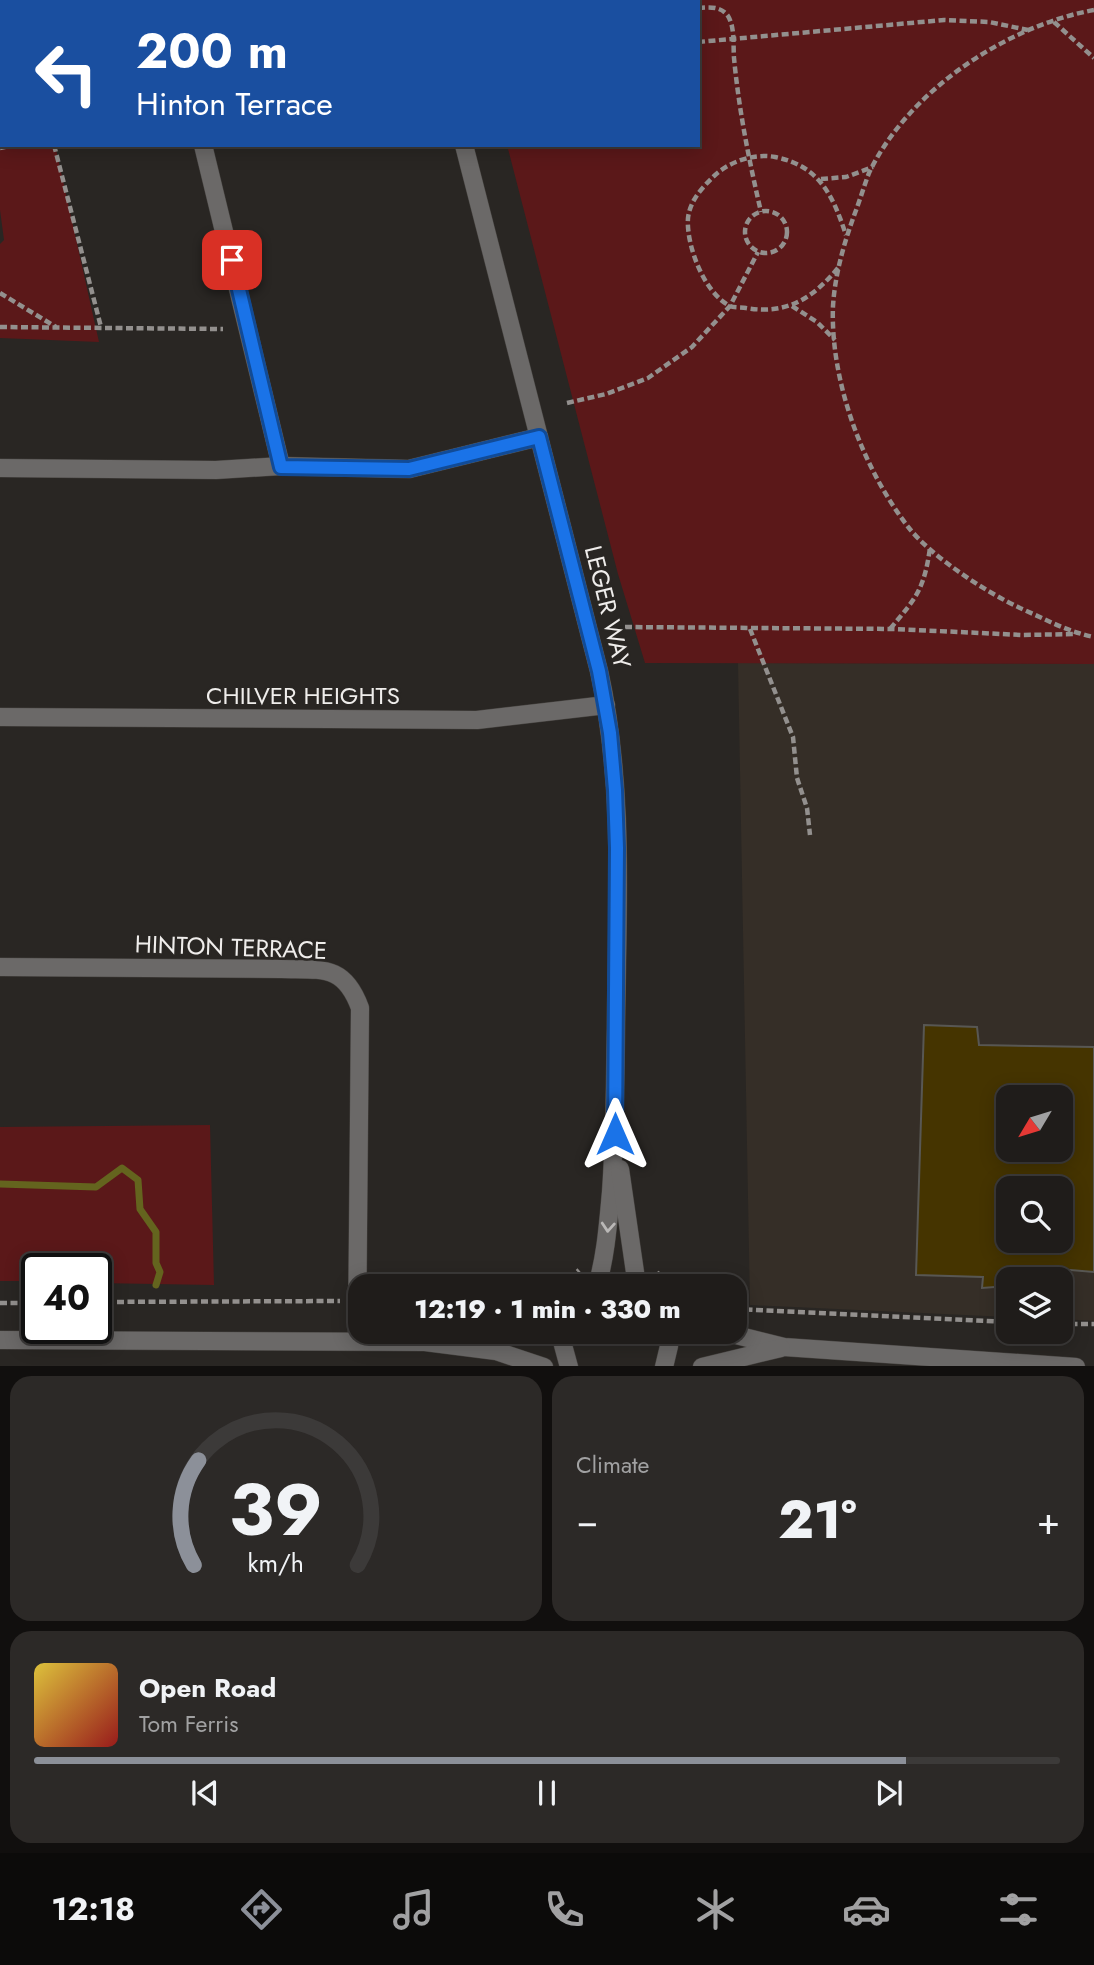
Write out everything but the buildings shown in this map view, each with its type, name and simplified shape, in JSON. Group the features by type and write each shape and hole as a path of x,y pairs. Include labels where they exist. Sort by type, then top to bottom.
{"street":[{"path":"203,147 281,467"},
{"name":"LEGER WAY","path":"465,147 606,705 615,790 617,848 615,1134 606,1250 600,1274"},
{"path":"0,468 409,469 539,437"},
{"name":"CHILVER HEIGHTS","path":"0,717 477,720 606,705"},
{"name":"HINTON TERRACE","path":"0,967 281,969 323,971 341,975 354,991 360,1007 358,1274"},
{"name":"LEGER WAY","path":"615,1134 635,1274"},
{"path":"747,1338 784,1347 873,1360 1047,1366"},
{"path":"0,1340 348,1341"},
{"path":"441,1344 496,1351 541,1366"},
{"path":"563,1344 569,1366"},
{"path":"664,1366 669,1344"},
{"path":"706,1366 784,1347"}],"path":[{"path":"700,8 723,11 731,23 737,94 761,212"},
{"path":"1076,634 989,593 910,530 881,488 851,422 835,340 834,305 842,248 873,167 893,135 926,97 971,60 1028,30 1094,10"},
{"path":"700,42 944,20 989,22 1028,30"},
{"path":"1054,22 1094,58"},
{"path":"55,147 101,328"},
{"path":"839,267 820,289 792,306 759,310 730,306 701,273 691,249 688,217 697,194 720,169 749,158 774,157 793,163 820,179 835,202 846,236"},
{"path":"820,179 846,177 873,167"},
{"path":"768,211 780,216 787,228 787,234 782,246 777,250 764,254 758,252 748,243 745,231 750,218 768,211"},
{"path":"567,402 606,394 648,378 692,347 730,306 758,252"},
{"path":"0,293 57,327"},
{"path":"792,306 817,322 835,340"},
{"path":"0,327 223,329"},
{"path":"889,630 914,600 925,577 930,548"},
{"path":"625,627 889,630 1022,635 1076,634 1094,637"},
{"path":"750,629 793,737 797,778 807,808 810,835"},
{"path":"574,1274 584,1264"},
{"path":"112,1302 332,1301"},
{"path":"0,1303 21,1303"},
{"path":"747,1310 996,1321"},
{"path":"1073,1324 1094,1324"}],"shaded area":[{"path":"700,0 1094,0 1094,664 645,663 618,574 508,147 700,147"},
{"path":"0,147 55,147 99,342 0,338 0,244 4,240 0,210"},
{"path":"738,663 1094,664 1094,1321 1073,1320 1073,1267 996,1267 996,1316 750,1305"},
{"path":"210,1125 214,1285 112,1283 112,1253 21,1253 21,1281 0,1281 0,1127"}],"waterway":[{"path":"0,1184 96,1187 122,1168 138,1180 140,1209 156,1232 156,1263 160,1272 156,1285"}],"route":[{"path":"232,260 281,467 409,469 539,437 599,671 610,733 617,848 615,1134"}]}
